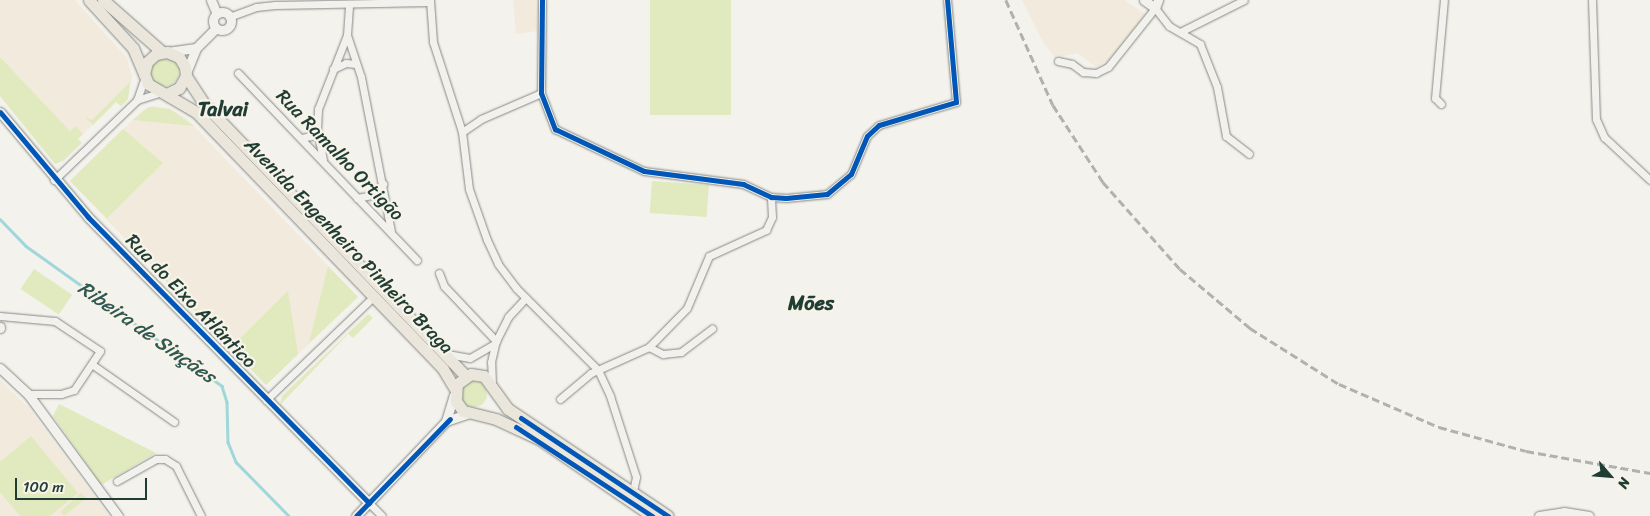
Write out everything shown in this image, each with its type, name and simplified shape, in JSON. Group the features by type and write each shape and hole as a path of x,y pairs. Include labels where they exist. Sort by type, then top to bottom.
{"main road":[{"name":"Avenida Engenheiro Pinheiro Braga","path":"89,0 133,48 148,84 196,112 443,369 455,392 459,406 472,414"},
{"name":"Avenida Engenheiro Pinheiro Braga","path":"103,0 165,52 179,57 186,75 204,104 466,376 455,392"},
{"path":"145,76 151,58 165,52"},
{"path":"163,93 179,88 186,75"},
{"path":"466,376 478,374 494,388 513,413 668,516"},
{"path":"472,414 488,409 494,388"},
{"path":"472,414 502,421 539,439 652,516"}],"street":[{"path":"211,0 217,14"},
{"path":"542,0 541,93 555,129 567,137 644,171 743,184 771,197 827,194 851,174 867,136 879,125 956,102 947,0"},
{"path":"1144,0 1156,4 1169,26 1182,31 1200,44 1209,62 1226,136 1249,154"},
{"path":"1182,31 1244,0"},
{"path":"1440,104 1435,98 1444,0"},
{"path":"1592,0 1596,119 1604,137 1650,180"},
{"path":"229,17 256,7 430,1 434,42 462,132 467,180 478,218 498,264 526,298 598,370 610,396 636,477 633,491"},
{"path":"324,163 317,129 318,109 347,34 350,4"},
{"path":"1058,61 1072,64 1083,72 1096,73 1108,67 1156,4"},
{"path":"222,12 229,17 231,22 226,29 216,28 212,22 217,14 222,12"},
{"path":"186,75 196,48 216,28"},
{"path":"347,34 356,64 383,184 391,232"},
{"path":"165,52 196,48"},
{"path":"333,69 346,63 356,64"},
{"name":"Rua Ramalho Ortigão","path":"238,72 418,260"},
{"path":"54,180 137,100 145,76"},
{"path":"137,100 163,93"},
{"path":"462,132 481,119 541,93"},
{"name":"Rua do Eixo Atlântico","path":"0,112 54,180 266,400 382,516"},
{"path":"301,138 310,136 317,129"},
{"path":"357,198 372,195 383,184"},
{"path":"560,398 598,370 649,348 687,308 709,256 766,230 772,217 771,197"},
{"path":"439,273 444,286 496,342"},
{"path":"266,400 373,297"},
{"path":"494,388 491,362 496,342 508,317 526,298"},
{"path":"0,316 48,320 62,325 100,351 79,385 68,392 28,394"},
{"path":"649,348 662,354 681,352 712,329"},
{"path":"443,353 470,358 496,342"},
{"path":"93,365 174,422"},
{"path":"0,368 28,394 118,516"},
{"path":"356,516 446,421 455,392"},
{"path":"446,421 472,414"},
{"path":"117,481 156,459 165,459 176,466 201,516"},
{"path":"1539,516 1564,512 1589,516"}],"shaded area":[{"path":"0,0 75,0 127,58 132,77 128,99 121,106 116,102 83,134 76,126 70,131 0,57"},
{"path":"513,0 538,0 537,31 516,34"},
{"path":"1022,0 1124,0 1145,14 1111,59 1096,67 1077,53 1055,58 1043,42"},
{"path":"154,106 170,109 186,118 358,297 266,385 70,181 143,110"},
{"path":"0,380 29,408 109,516 0,516"}],"green space":[{"path":"650,0 731,0 731,115 650,115"},
{"path":"0,57 70,131 76,126 83,134 78,139 82,143 63,161 55,164 0,96"},
{"path":"165,58 175,62 179,72 175,82 165,86 155,82 151,72 155,62"},
{"path":"130,82 128,99 121,106 116,102 93,125 85,117 92,120"},
{"path":"149,107 170,109 194,126 133,120"},
{"path":"123,129 163,163 107,218 141,253 70,181"},
{"path":"652,181 709,185 707,217 650,213"},
{"path":"154,266 232,346 288,291 298,354 266,385 155,270"},
{"path":"328,266 358,297 309,343"},
{"path":"34,269 72,295 59,315 21,289"},
{"path":"368,314 373,318 353,338 348,334 280,405 282,396"},
{"path":"474,381 483,385 487,394 483,403 474,407 465,403 461,394 465,385"},
{"path":"59,404 156,453 101,485 53,416"},
{"path":"31,436 78,493 50,516 20,516 0,492 0,462"},
{"path":"81,493 86,498 64,516 61,511"}],"waterway":[{"name":"Ribeira de Sinçães","path":"0,219 26,246 222,386 227,402 228,442 236,462 289,516"}],"railway":[{"path":"1006,0 1053,105 1103,182 1180,269 1250,328 1339,384 1439,427 1526,451 1650,473"}],"cycle path":[{"path":"542,0 541,93 555,129 644,171 743,184 771,197 786,198 827,194 851,174 867,136 879,125 956,102 947,0"},
{"path":"0,112 88,217 369,503"},
{"path":"521,418 668,516"},
{"path":"356,516 450,419"},
{"path":"516,427 652,516"}],"district":[{"name":"Talvai","path":"223,109"},
{"name":"Mões","path":"811,303"}]}
